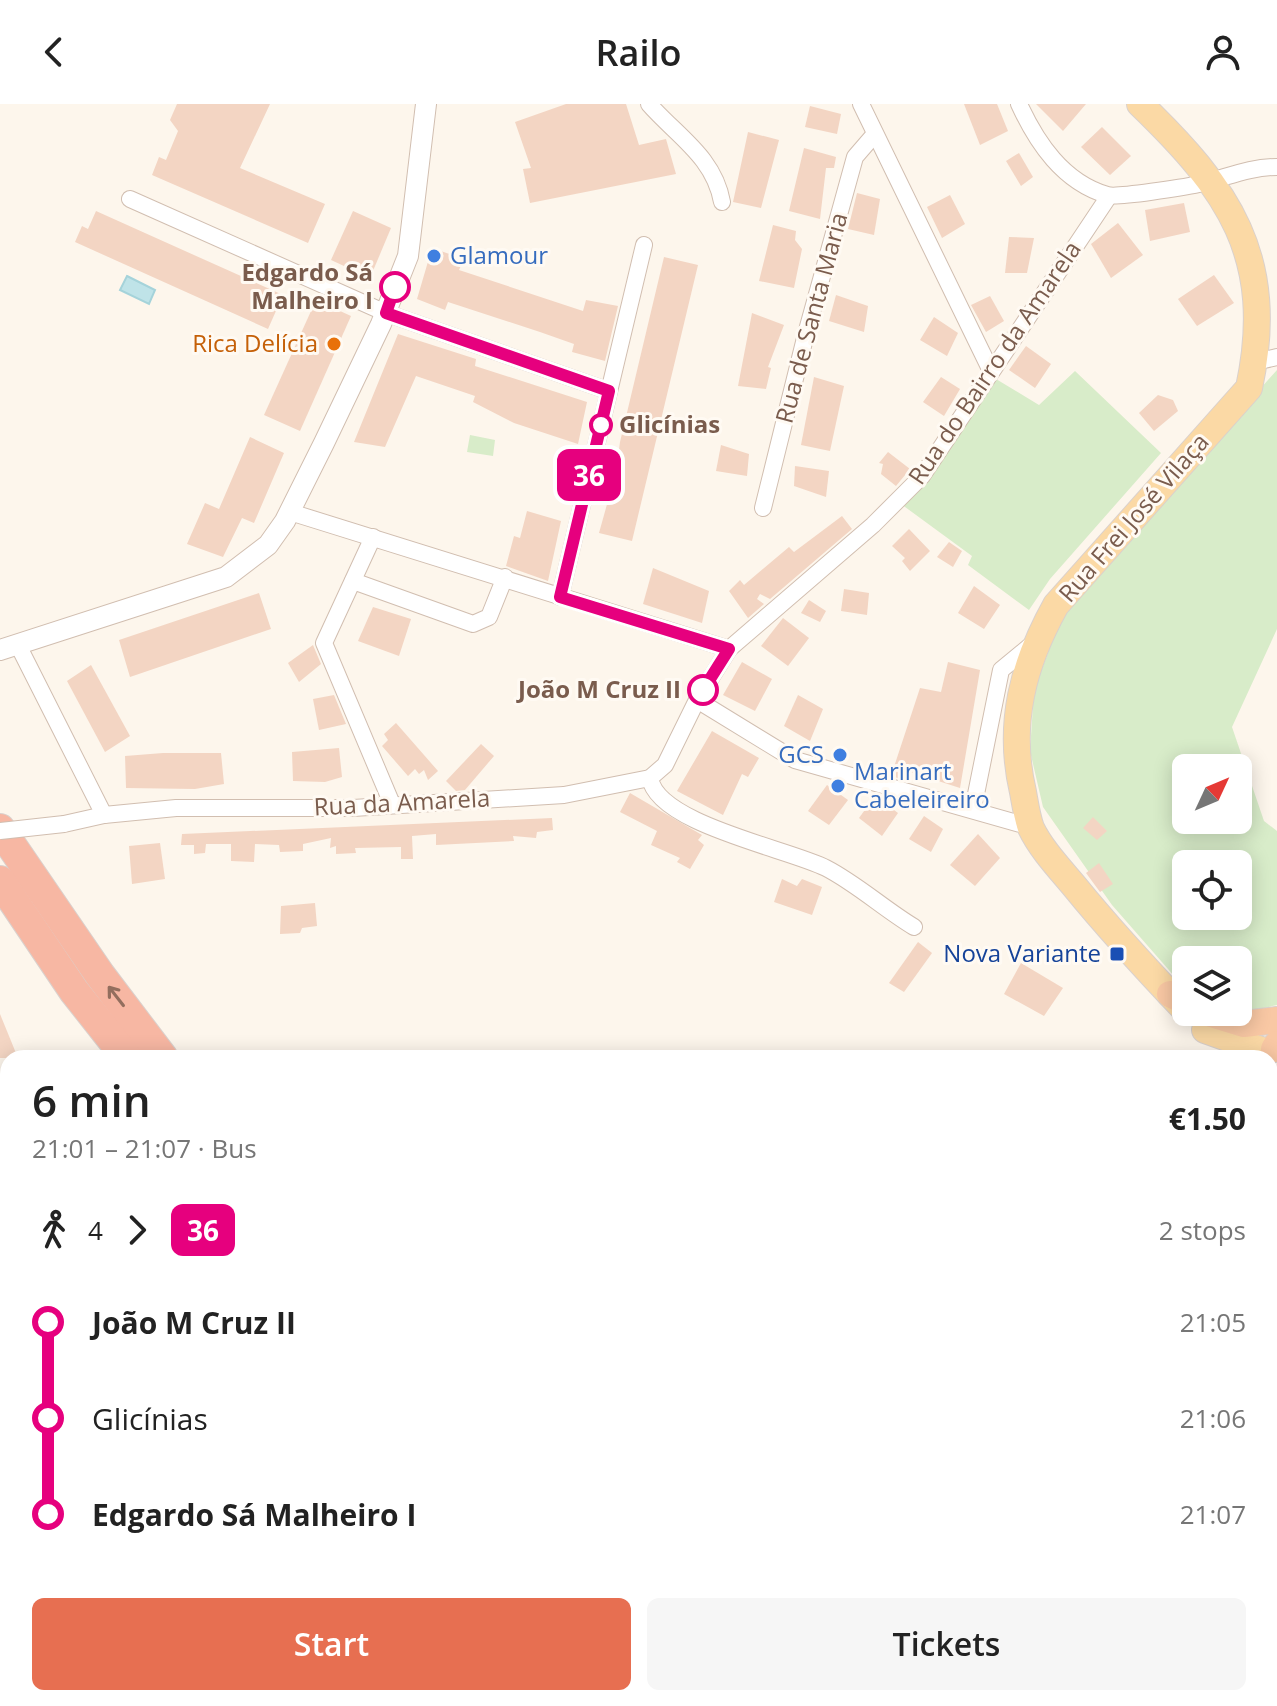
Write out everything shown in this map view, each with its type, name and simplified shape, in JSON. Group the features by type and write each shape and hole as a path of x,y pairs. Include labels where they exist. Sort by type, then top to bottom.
{"highway":[{"path":"0,830 100,975 157,1050"},
{"path":"0,881 74,991 121,1050"},
{"path":"1252,1023 1277,1020"}],"main road":[{"name":"Rua Frei José Vilaça","path":"1140,104 1248,214 1264,246 1273,275 1275,307 1271,358 1249,388 1056,605 1036,641 1023,677 1016,721 1018,771 1031,827 1058,867 1121,943 1172,993"},
{"name":"Rua Frei José Vilaça","path":"1202,1026 1219,1050"},
{"name":"Rua Frei José Vilaça","path":"1222,1026 1269,1050"}],"street":[{"path":"104,815 9,648 226,577 268,545 290,512 386,313 408,256 426,104"},
{"path":"649,104 704,158 715,176 722,202"},
{"path":"861,104 991,371"},
{"path":"1019,104 1030,128 1063,170 1109,196 1202,184 1240,169 1277,167"},
{"name":"Rua de Santa Maria","path":"763,508 806,334 855,157 874,135"},
{"name":"Rua do Bairro da Amarela","path":"729,649 850,546 922,476 1109,196"},
{"path":"130,199 386,313 609,391"},
{"path":"560,597 644,245"},
{"path":"290,512 729,649 697,700 665,765 650,778 652,788 662,800 719,831 819,865 914,927"},
{"path":"373,537 324,643 392,804"},
{"path":"353,581 473,624 489,617 505,577"},
{"path":"973,809 1001,670 1036,641"},
{"path":"697,700 795,760 1031,827"},
{"name":"Rua da Amarela","path":"0,830 176,808 353,808 564,795 650,778"}],"green space":[{"path":"1277,370 1277,629 1232,727 1241,754 1172,754 1172,834 1252,834 1252,786 1264,821 1277,831 1277,1005 1252,1011 1252,946 1172,946 1172,974 1112,905 1043,807 1030,751 1034,690 1065,608"},
{"path":"1075,371 1161,453 1050,579 1029,610 968,565 972,556 901,504 991,376 1039,405"},
{"path":"470,435 495,440 493,456 467,452"}],"water":[{"path":"127,276 155,290 149,304 120,290"}],"building":[{"path":"177,104 270,104 240,168 325,204 308,243 152,175 159,157 166,160 178,131 170,120"},
{"path":"566,104 626,104 639,145 666,139 676,174 530,203 523,169 531,168 515,122"},
{"path":"964,104 997,104 1008,131 980,145"},
{"path":"1036,104 1086,104 1063,131"},
{"path":"810,106 841,114 837,134 805,127"},
{"path":"1102,127 1131,156 1110,175 1081,147"},
{"path":"748,132 779,140 761,208 733,202"},
{"path":"804,148 836,157 834,168 826,168 820,219 789,211"},
{"path":"1019,153 1033,177 1021,186 1006,161"},
{"path":"857,193 880,199 874,235 848,229"},
{"path":"950,195 965,224 942,238 927,207"},
{"path":"1184,203 1190,232 1150,241 1145,210"},
{"path":"96,211 283,295 268,329 75,242 82,226 88,229"},
{"path":"353,211 391,228 370,278 331,260"},
{"path":"1118,223 1143,255 1111,278 1091,244"},
{"path":"773,225 796,231 795,240 802,249 794,288 759,281"},
{"path":"1009,237 1034,238 1027,273 1005,273"},
{"path":"432,248 464,259 459,270 583,311 586,300 618,306 605,361 572,352 574,344 540,332 448,302 445,310 417,299"},
{"path":"664,257 698,265 632,541 599,533 616,472 620,442"},
{"path":"1214,275 1234,303 1197,326 1178,299"},
{"path":"836,295 868,306 864,332 829,321"},
{"path":"990,296 1004,321 986,332 971,305"},
{"path":"316,300 351,316 300,431 264,415"},
{"path":"752,313 784,325 768,367 771,368 766,389 738,386"},
{"path":"934,317 958,333 947,356 920,340"},
{"path":"398,334 476,359 475,366 587,402 578,444 514,423 473,402 475,396 416,376 385,447 354,442"},
{"path":"1026,346 1051,364 1035,388 1009,370"},
{"path":"814,377 844,386 830,451 801,445"},
{"path":"941,377 960,389 944,416 923,402"},
{"path":"1158,395 1173,400 1178,411 1154,431 1139,413"},
{"path":"250,437 284,453 254,523 242,518 223,557 187,544 205,503 219,509"},
{"path":"721,445 749,454 747,476 716,471"},
{"path":"888,452 910,469 896,486 881,474 883,464 879,463"},
{"path":"795,466 829,471 826,497 794,486"},
{"path":"527,511 561,521 548,581 506,566 514,536 520,538"},
{"path":"842,516 852,529 770,599 760,594 757,599 764,604 748,618 729,591 740,580 744,585 789,547 794,552"},
{"path":"909,529 930,551 910,571 902,561 905,558 892,546"},
{"path":"949,542 962,551 953,567 937,557"},
{"path":"653,568 709,591 702,623 643,604"},
{"path":"974,586 1000,605 984,629 958,613"},
{"path":"844,589 869,593 867,615 841,611"},
{"path":"259,593 271,629 130,677 119,640"},
{"path":"809,600 826,611 820,622 801,613"},
{"path":"373,607 411,619 399,656 358,641"},
{"path":"783,618 809,638 788,666 761,646"},
{"path":"313,645 321,664 299,682 288,663"},
{"path":"742,662 772,679 755,711 723,695"},
{"path":"948,662 980,670 960,788 907,771 905,780 891,776 920,688 941,692"},
{"path":"91,665 130,736 105,752 67,681"},
{"path":"334,695 346,724 319,730 313,699"},
{"path":"798,695 823,709 810,741 784,726"},
{"path":"396,723 438,771 428,780 424,770 419,774 415,769 408,776 382,746 388,740 384,734"},
{"path":"712,731 759,758 748,777 742,774 723,815 677,791"},
{"path":"481,744 494,756 465,790 456,791 446,781"},
{"path":"339,748 342,777 325,782 293,781 292,752"},
{"path":"221,753 224,784 195,789 126,788 125,756"},
{"path":"827,785 848,800 829,825 808,811"},
{"path":"630,793 702,835 698,840 704,845 690,869 677,862 680,858 651,845 657,831 620,812"},
{"path":"875,796 898,813 882,836 859,818"},
{"path":"924,816 943,829 931,852 909,839"},
{"path":"1093,817 1107,831 1097,840 1083,828"},
{"path":"552,818 553,830 537,832 536,838 513,836 514,841 436,845 436,834 412,836 413,859 401,859 401,847 355,848 356,853 336,854 336,846 330,848 331,838 303,844 303,851 280,852 279,845 255,844 254,862 231,861 231,844 206,844 205,853 194,854 194,845 181,845 182,834"},
{"path":"978,834 1000,858 975,886 950,865"},
{"path":"160,843 165,879 132,884 129,846"},
{"path":"1099,863 1113,884 1100,892 1086,873"},
{"path":"782,879 797,886 802,879 822,887 812,915 774,902"},
{"path":"315,903 317,926 302,928 300,933 280,934 281,906"},
{"path":"918,942 932,953 904,992 889,983"},
{"path":"1021,963 1063,988 1044,1016 1004,994"},
{"path":"0,1014 15,1050 0,1050"}],"bus line":[{"name":"36","path":"395,287 386,313 609,391 560,597 729,649 703,690"}],"place":[{"name":"Glamour","path":"434,256"},
{"name":"Edgardo Sá Malheiro I","path":"395,287"},
{"name":"Rica Delícia","path":"334,344"},
{"name":"Glicínias","path":"601,425"},
{"name":"João M Cruz II","path":"703,690"},
{"name":"GCS","path":"840,755"},
{"name":"Marinart Cabeleireiro","path":"838,786"},
{"name":"Nova Variante","path":"1117,954"}]}
